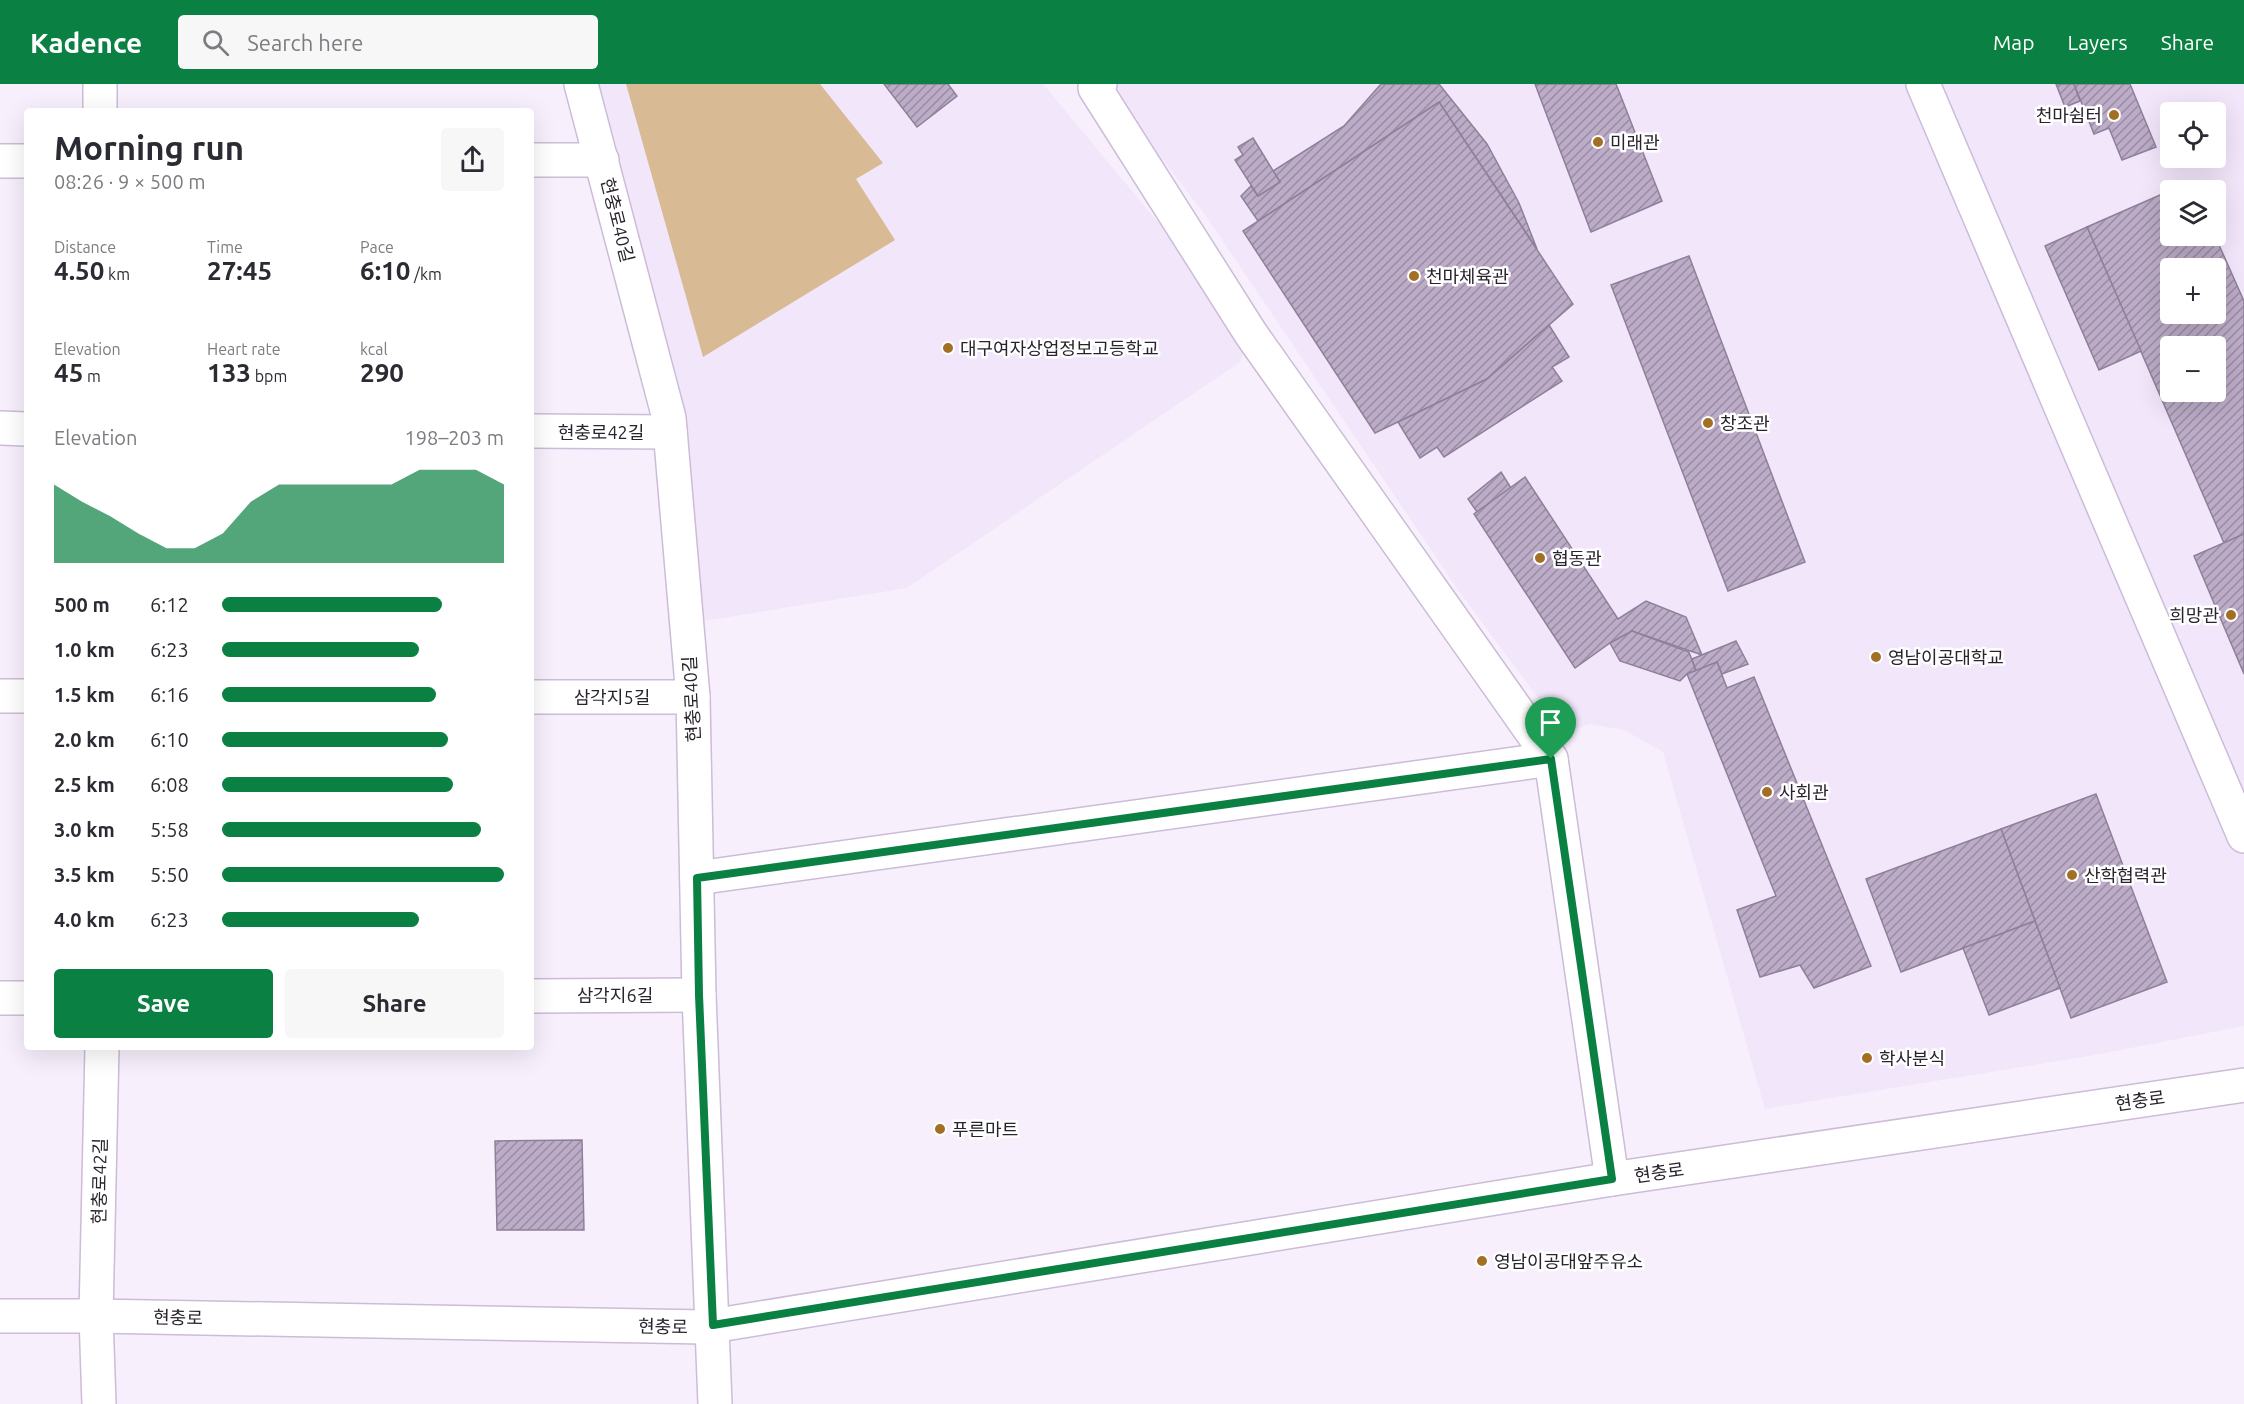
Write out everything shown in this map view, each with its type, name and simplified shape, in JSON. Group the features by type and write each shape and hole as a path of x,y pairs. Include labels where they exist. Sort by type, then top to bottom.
{"street":[{"path":"100,84 100,108"},
{"name":"현충로40길","path":"581,84 669,418 693,697 699,995 715,1404"},
{"path":"1101,84 1095,88 1251,334 1551,759 1612,1179"},
{"path":"1923,84 2244,836"},
{"path":"534,160 602,160"},
{"path":"0,161 24,161"},
{"path":"0,428 24,429"},
{"name":"현충로42길","path":"534,431 670,432"},
{"path":"0,696 24,696"},
{"name":"삼각지5길","path":"534,697 693,697"},
{"path":"697,878 1551,759"},
{"name":"삼각지6길","path":"534,996 699,995"},
{"path":"0,998 24,998"},
{"name":"현충로42길","path":"99,1404 96,1316 102,1050"},
{"name":"현충로","path":"0,1316 713,1325 1612,1179 2244,1085"}],"shaded area":[{"name":"대구여자상업정보고등학교","path":"581,84 1043,84 1251,334 1240,362 907,588 686,624 670,432"},
{"path":"626,84 820,84 883,163 856,179 895,240 703,357"},
{"name":"영남이공대학교","path":"1104,84 2244,84 2244,1026 2095,1055 1765,1109 1663,752 1624,730 1589,724 1564,733 1458,590 1206,216"}],"building":[{"path":"884,84 948,84 957,96 917,127"},
{"path":"1381,84 1439,84 1487,144 1519,203 1537,249 1439,102 1258,221 1241,196 1251,186 1258,196 1280,182 1273,171 1344,126"},
{"name":"미래관","path":"1535,84 1616,84 1662,201 1591,232"},
{"path":"2056,84 2074,84 2080,101 2065,107"},
{"name":"천마쉼터","path":"2074,84 2130,84 2156,147 2122,160 2109,128 2094,134"},
{"name":"천마체육관","path":"1439,102 1573,304 1487,379 1375,433 1243,231"},
{"path":"1253,138 1280,182 1258,196 1235,160 1243,155 1238,147"},
{"path":"2160,195 2160,246 2219,246 2225,258 2160,258 2160,324 2226,324 2226,261 2244,301 2244,534 2224,543 2163,402 2226,402 2226,336 2160,336 2160,395 2087,227"},
{"path":"2087,227 2141,351 2099,370 2045,246"},
{"name":"창조관","path":"1689,256 1805,562 1728,591 1611,285"},
{"path":"1549,325 1569,357 1552,367 1562,381 1444,457 1437,447 1420,458 1398,422 1487,379"},
{"path":"1501,472 1511,488 1477,512 1468,499"},
{"name":"협동관","path":"1525,477 1618,619 1646,601 1686,617 1702,655 1632,631 1610,643 1575,668 1474,514"},
{"name":"희망관","path":"2244,534 2244,674 2194,556"},
{"path":"1632,631 1689,652 1696,671 1687,674 1680,681 1620,661 1610,643"},
{"path":"1736,641 1748,664 1722,674 1717,662 1696,671 1692,659"},
{"name":"사회관","path":"1717,662 1727,688 1754,677 1871,966 1814,988 1800,965 1760,977 1737,910 1776,896 1687,674"},
{"name":"산학협력관","path":"2096,794 2167,982 2071,1018 2001,829"},
{"path":"2001,829 2035,921 1901,972 1866,879"},
{"path":"2035,921 2060,988 1989,1015 1963,948"},
{"path":"582,1140 584,1230 497,1230 495,1141"}],"place":[{"name":"천마쉼터","path":"2114,115"},
{"name":"미래관","path":"1598,142"},
{"name":"천마체육관","path":"1414,276"},
{"name":"대구여자상업정보고등학교","path":"948,348"},
{"name":"창조관","path":"1708,423"},
{"name":"협동관","path":"1540,558"},
{"name":"희망관","path":"2231,615"},
{"name":"영남이공대학교","path":"1876,657"},
{"name":"사회관","path":"1767,792"},
{"name":"산학협력관","path":"2072,875"},
{"name":"학사분식","path":"1867,1058"},
{"name":"푸른마트","path":"940,1129"},
{"name":"영남이공대앞주유소","path":"1482,1261"}],"route":[{"path":"1551,759 1612,1179 713,1325 699,995 697,878 1551,759"}]}
